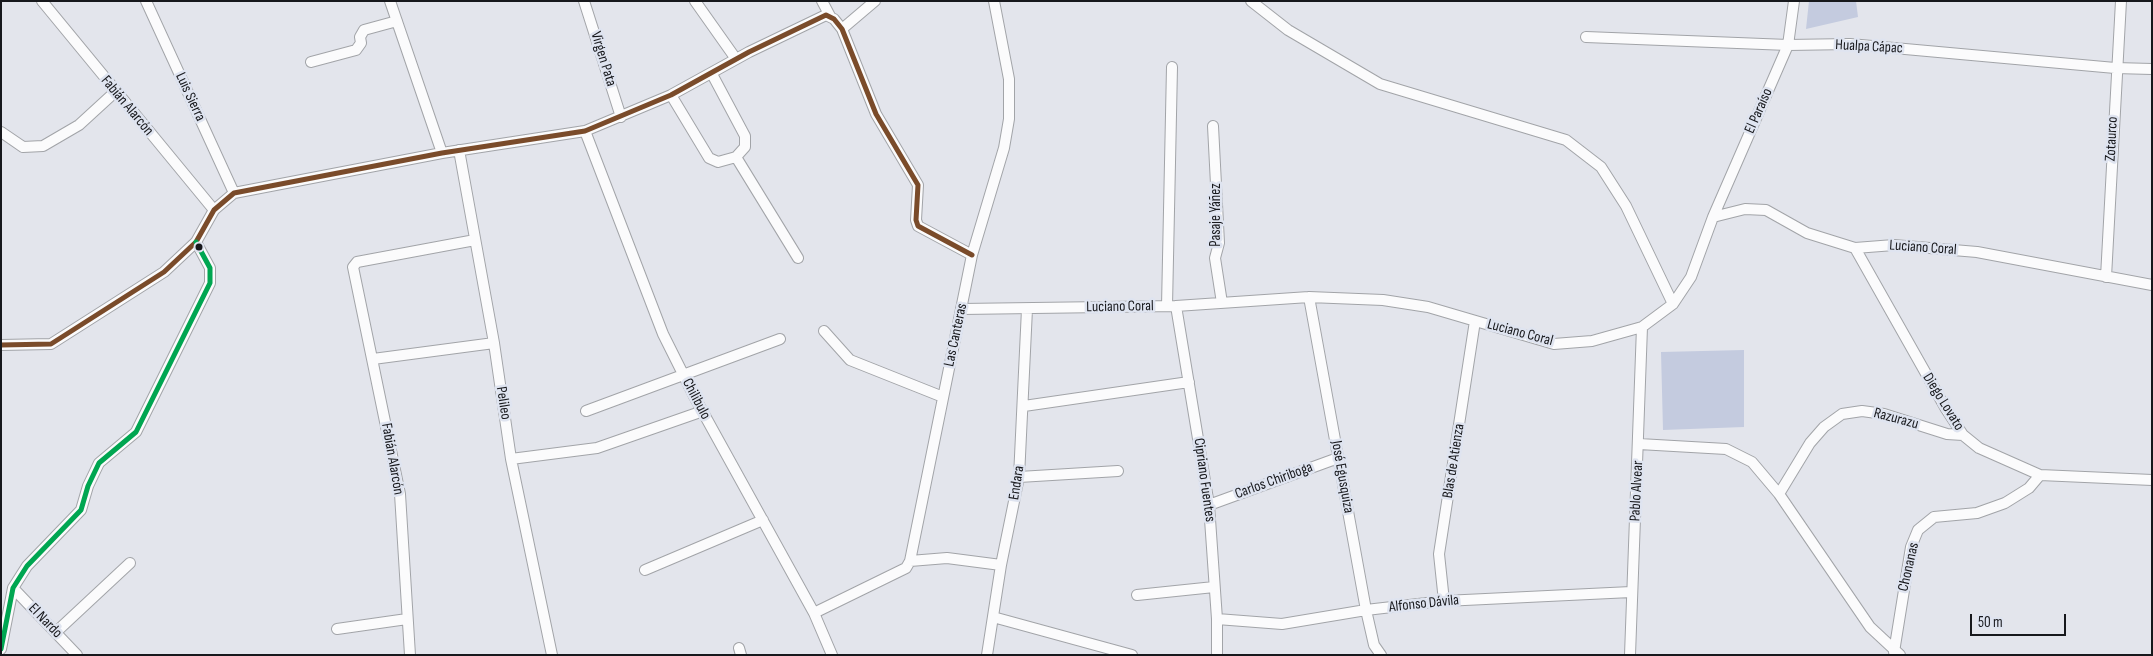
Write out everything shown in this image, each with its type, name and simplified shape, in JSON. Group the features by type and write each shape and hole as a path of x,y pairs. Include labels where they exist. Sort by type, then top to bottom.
{"street":[{"name":"Fabián Alarcón","path":"42,1 214,210"},
{"name":"Luis Sierra","path":"146,1 234,193"},
{"path":"390,1 442,153"},
{"name":"Virgen Pata","path":"584,1 621,117"},
{"path":"695,1 736,59"},
{"path":"822,1 830,16 842,29 876,114 918,185 916,223 972,255"},
{"path":"842,29 875,1"},
{"name":"Las Canteras","path":"910,560 972,255 1004,148 1009,119 1009,79 994,1"},
{"path":"1251,1 1288,30 1380,84 1566,140 1601,167 1626,206 1672,304"},
{"name":"El Paraíso","path":"1713,217 1788,45 1794,1"},
{"name":"Zotaurco","path":"2106,277 2115,68 2121,1"},
{"path":"1,345 50,344 164,272 196,242 214,210 234,193 442,153 585,131 671,95 736,59 826,15 830,16"},
{"path":"311,62 356,50 361,43 360,36 364,30 397,21"},
{"name":"Hualpa Cápac","path":"1586,37 1788,45 1850,44 2115,68 2152,69"},
{"name":"Cipriano Fuentes","path":"1172,67 1172,306 1189,382 1209,505 1217,620 1217,655"},
{"path":"671,95 709,158 718,162 736,157 745,147 745,136 712,74"},
{"path":"1,132 23,147 43,146 79,125 115,92"},
{"name":"Pasaje Yáñez","path":"1213,126 1219,243 1215,258 1222,303"},
{"name":"Chilibulo","path":"585,131 663,334 814,613 832,655"},
{"name":"Pelileo","path":"459,150 494,343 511,459 552,655"},
{"path":"736,157 798,258"},
{"name":"Luciano Coral","path":"962,309 1172,306 1309,297 1383,300 1428,308 1554,344 1592,341 1642,327 1672,304 1691,277 1713,217 1744,209 1766,210 1807,233 1855,248 1894,245 1976,252 2152,286"},
{"name":"Fabián Alarcón","path":"410,655 400,494 353,267 357,262 475,240"},
{"path":"1,649 13,588 27,566 81,510 88,486 99,463 136,432 210,283 210,268 196,242"},
{"name":"Diego Lovato","path":"1855,248 1946,409 1963,435 1979,448 2040,475 2152,480"},
{"name":"José Egusquiza","path":"1309,297 1366,610 1374,645 1381,655"},
{"name":"Endara","path":"987,655 1001,565 1019,477 1024,406 1027,309"},
{"name":"Blas de Atienza","path":"1444,601 1439,554 1475,321"},
{"name":"Pablo Alvear","path":"1630,655 1642,327"},
{"path":"824,331 844,356 856,364 942,397"},
{"path":"586,411 683,374 696,372 780,339"},
{"path":"373,359 494,343"},
{"path":"1024,406 1189,382"},
{"path":"511,459 597,448 703,411"},
{"name":"Razurazu","path":"1779,494 1810,442 1824,427 1842,414 1862,411 1884,414 1947,434 1963,435"},
{"path":"1639,444 1726,449 1752,462 1779,494 1870,627 1897,653"},
{"name":"Carlos Chiriboga","path":"1209,505 1338,458"},
{"path":"1019,477 1118,471"},
{"name":"Chonanas","path":"1897,653 1906,576 1912,547 1918,530 1934,517 1977,513 2005,503 2029,488 2040,475"},
{"path":"645,570 763,520"},
{"path":"814,613 906,568 910,560 947,558 1001,565"},
{"path":"56,632 130,563"},
{"path":"1137,595 1214,587"},
{"name":"El Nardo","path":"13,588 77,655"},
{"name":"Alfonso Dávila","path":"1217,620 1282,624 1366,610 1444,601 1631,592"},
{"path":"993,617 1132,655"},
{"path":"337,629 407,619"}],"shaded area":[{"path":"1809,1 1856,1 1858,17 1806,29"},
{"path":"1744,350 1744,427 1663,430 1661,352"}],"transit line":[{"path":"1,345 51,344 164,272 196,242 214,210 234,193 442,153 585,131 671,95 749,52 826,15 834,19 842,29 876,114 918,185 916,220 918,226 972,255"},
{"path":"1,649 13,588 27,566 81,510 88,486 99,463 136,432 210,283 210,268 196,242"}]}
